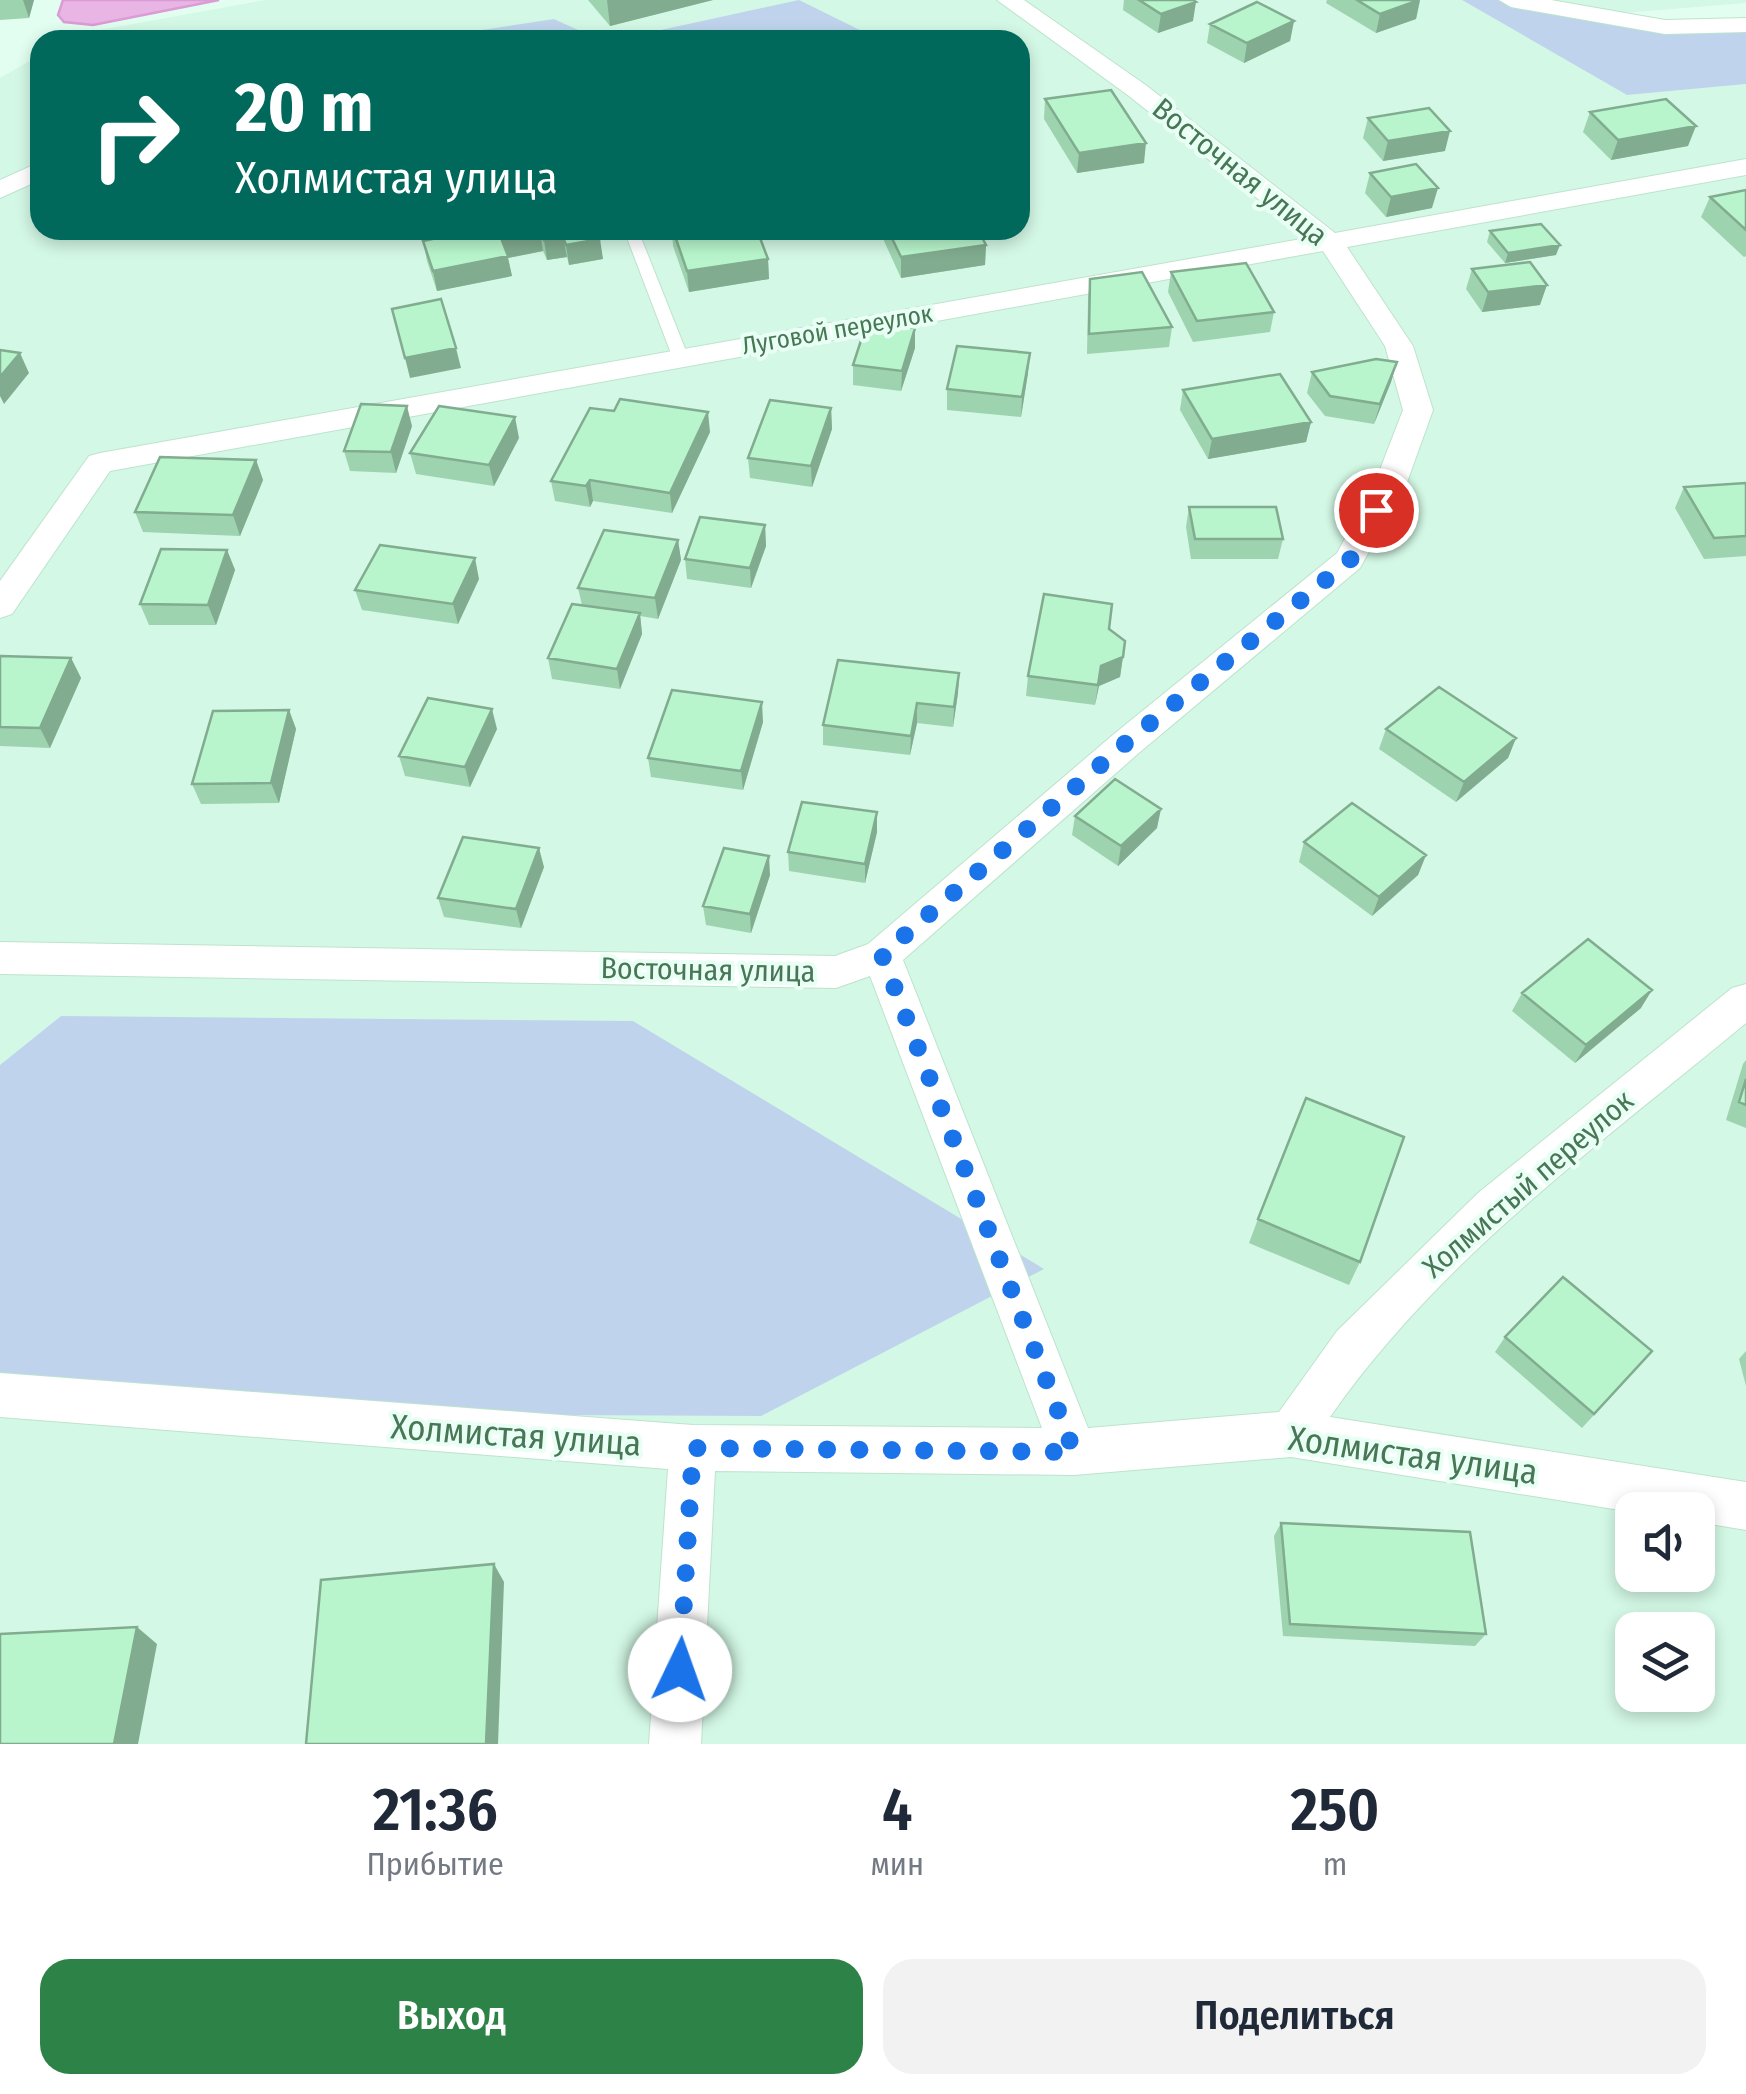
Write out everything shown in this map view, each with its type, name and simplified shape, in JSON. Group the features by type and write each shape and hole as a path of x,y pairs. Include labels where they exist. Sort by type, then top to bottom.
{"street":[{"name":"Восточная улица","path":"0,958 836,972 882,955 1127,742 1350,560 1390,486 1418,410 1399,346 1332,242 1138,91 1009,0"},
{"path":"1511,0 1666,26 1746,25"},
{"name":"Луговой переулок","path":"0,606 100,463 1746,167"},
{"path":"0,190 30,175"},
{"path":"882,955 1074,1452"},
{"name":"Холмистый переулок","path":"1291,1434 1353,1346 1492,1207 1746,1000"},
{"name":"Холмистая улица","path":"0,1395 693,1448 1074,1452 1291,1434 1746,1506"},
{"path":"675,1744 693,1448"}],"lane":[{"path":"635,240 680,356"}],"shaded area":[{"path":"63,0 219,0 93,25 64,22 58,15"},
{"path":"265,0 1462,0 1627,95 1746,84 1746,1744 0,1744 0,1412 61,1016 0,1065 0,78 30,61 30,240 1030,240 1030,30 99,30"},
{"path":"799,0 860,30 661,30"},
{"path":"1462,0 1510,0 1693,31 1746,29 1746,84 1627,95"},
{"path":"1547,0 1746,0 1746,3 1611,14"},
{"path":"554,19 578,30 482,30"},
{"path":"61,1016 633,1021 1044,1269 761,1416 0,1412 0,1065"}],"building":[{"path":"1139,0 1193,0 1196,2 1161,14"},
{"path":"1357,0 1419,0 1380,14"},
{"path":"1257,2 1294,21 1247,43 1210,24"},
{"path":"1111,90 1146,143 1079,153 1045,99"},
{"path":"1666,99 1696,126 1618,140 1590,112"},
{"path":"1429,108 1450,131 1388,141 1368,118"},
{"path":"1416,164 1438,188 1391,197 1370,173"},
{"path":"1746,190 1746,230 1710,197"},
{"path":"1541,224 1560,245 1508,253 1490,231"},
{"path":"502,240 508,256 433,271 423,241"},
{"path":"564,240 594,240 566,245"},
{"path":"676,240 761,240 768,259 687,271"},
{"path":"893,240 983,240 986,245 901,257"},
{"path":"1530,262 1547,285 1488,292 1472,269"},
{"path":"1246,263 1274,312 1197,321 1171,272"},
{"path":"1142,272 1172,327 1089,334 1090,279"},
{"path":"441,299 456,348 405,358 392,309"},
{"path":"867,322 915,328 902,371 853,365"},
{"path":"957,346 1030,353 1022,397 947,389"},
{"path":"0,350 20,353 0,377"},
{"path":"1376,359 1397,362 1380,404 1330,396 1312,372"},
{"path":"1280,374 1311,422 1212,439 1183,390"},
{"path":"620,399 708,412 670,493 590,480 586,486 551,481 590,408 614,411"},
{"path":"770,400 831,408 811,466 748,458"},
{"path":"361,404 407,406 391,452 344,451"},
{"path":"439,406 515,417 489,465 410,453"},
{"path":"160,457 256,460 233,515 135,512"},
{"path":"1746,483 1746,536 1714,538 1684,487"},
{"path":"1189,507 1276,507 1283,539 1195,539"},
{"path":"700,517 765,525 750,568 685,559"},
{"path":"604,530 678,540 655,598 578,588"},
{"path":"380,545 475,558 453,604 355,590"},
{"path":"161,549 227,550 208,605 140,604"},
{"path":"1044,594 1112,604 1109,629 1125,641 1123,657 1101,666 1098,685 1028,676"},
{"path":"572,604 640,613 617,669 548,658"},
{"path":"0,656 71,658 40,728 0,727"},
{"path":"838,660 959,673 954,707 917,703 911,736 823,725"},
{"path":"1439,687 1516,738 1464,782 1386,729"},
{"path":"672,690 762,702 741,771 648,758"},
{"path":"428,698 492,709 465,767 399,756"},
{"path":"289,710 271,783 192,784 213,711"},
{"path":"1115,779 1161,809 1121,846 1075,816"},
{"path":"802,802 877,812 865,864 788,852"},
{"path":"1352,803 1426,855 1379,897 1304,842"},
{"path":"463,837 539,848 516,909 438,898"},
{"path":"724,848 769,856 750,914 703,906"},
{"path":"1588,939 1652,990 1586,1045 1522,993"},
{"path":"1746,1079 1746,1105 1739,1102"},
{"path":"1306,1098 1404,1137 1360,1262 1258,1219"},
{"path":"1563,1277 1652,1351 1594,1414 1505,1337"},
{"path":"1281,1523 1470,1532 1486,1634 1290,1624"},
{"path":"494,1564 486,1744 306,1744 321,1580"},
{"path":"137,1627 114,1744 0,1744 0,1634"}],"route":[{"path":"680,1670 693,1448 1074,1452 882,955 1127,742 1350,560 1376,510"}]}
